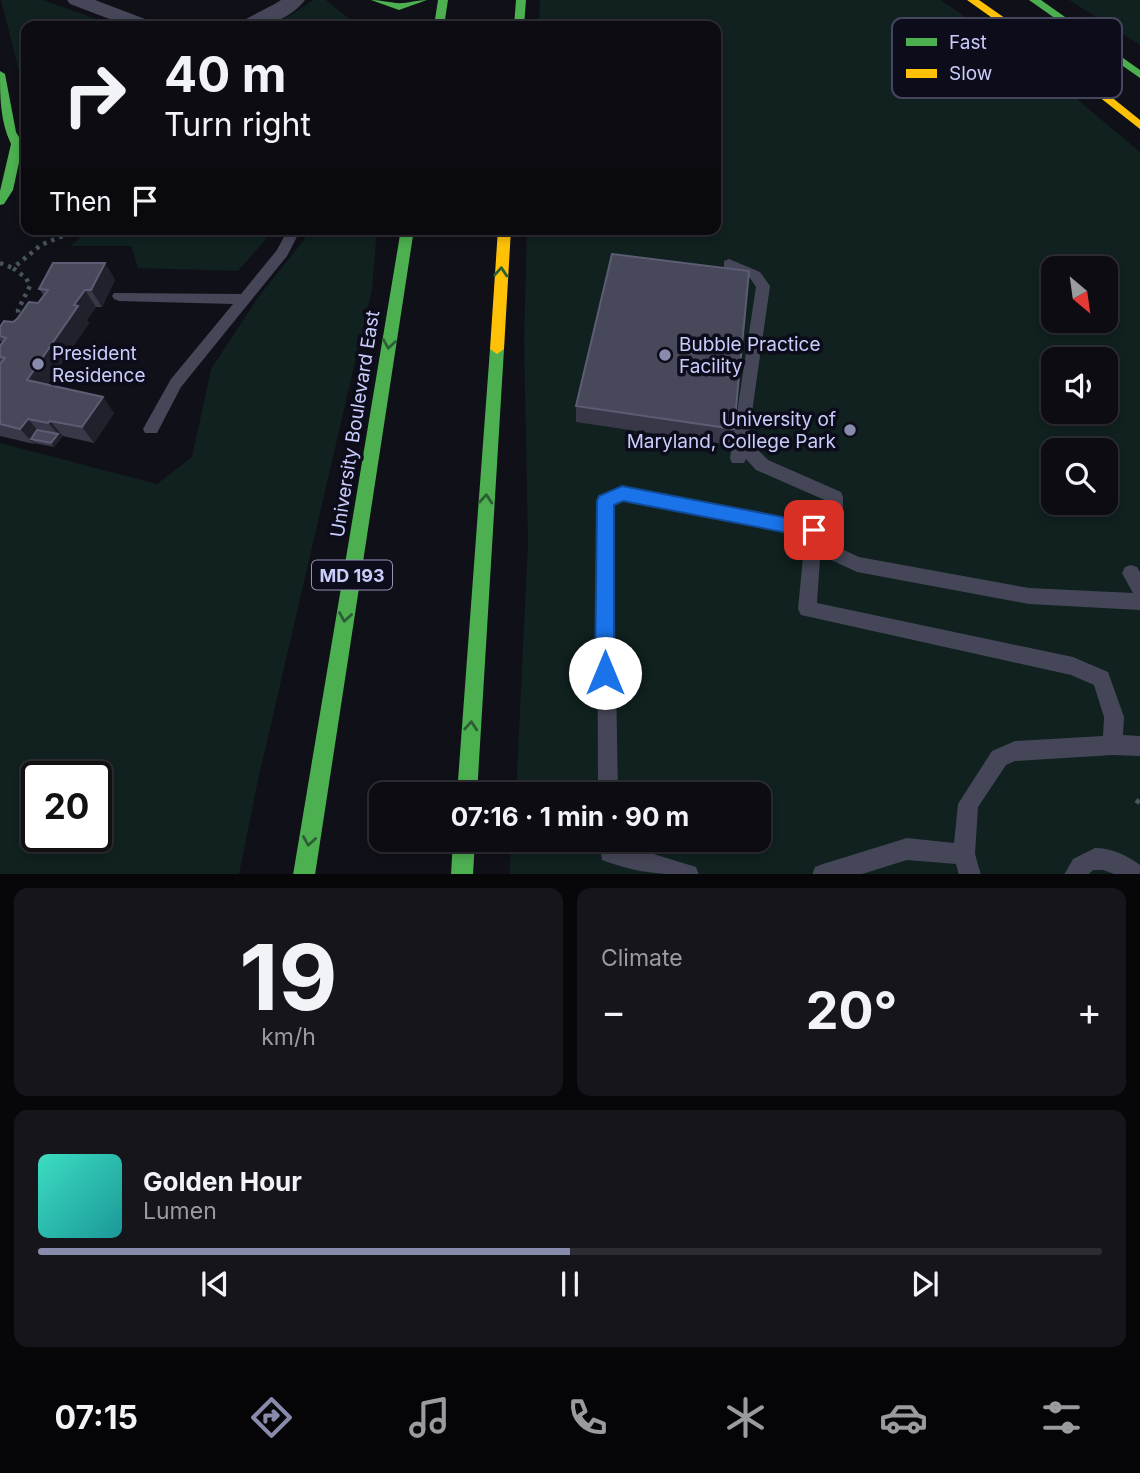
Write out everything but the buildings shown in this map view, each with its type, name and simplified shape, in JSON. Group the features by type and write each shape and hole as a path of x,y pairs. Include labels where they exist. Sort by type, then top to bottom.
{"main road":[{"path":"376,0 398,8 422,0"},
{"path":"440,21 443,0"},
{"path":"519,21 521,0"},
{"path":"972,0 998,18"},
{"path":"1034,0 1059,18"},
{"path":"1122,62 1140,75"},
{"path":"0,74 10,132 21,142"},
{"path":"1106,98 1140,126"},
{"path":"0,201 7,190 21,146"},
{"name":"University Boulevard East","path":"304,874 407,235"},
{"path":"468,782 505,235"},
{"path":"462,874 463,852"}],"street":[{"path":"77,0 133,21"},
{"path":"260,21 295,0"}],"lane":[{"path":"151,429 176,383 282,253 292,235"},
{"path":"729,264 755,275 763,286 739,451 762,465 835,497 833,553 839,558 856,565 1029,596 1140,603"},
{"path":"119,296 245,299"},
{"path":"608,782 605,501 622,494 814,530 807,609 1073,666 1101,679 1114,717 1113,745"},
{"path":"823,874 907,849 967,864 968,804 999,758 1015,751 1140,746"},
{"path":"610,852 688,874"},
{"path":"1075,874 1079,866 1089,860 1103,858 1117,862 1135,874"}],"path":[{"path":"13,268 41,245 65,235"},
{"path":"0,263 27,276 30,284 29,295 18,310 21,326"}],"shaded area":[{"path":"1,0 43,0 102,21 21,21 21,79"},
{"path":"313,0 326,0 352,21 276,21 291,15"},
{"name":"University of Maryland, College Park","path":"540,0 941,0 967,18 892,18 892,98 1076,98 1140,152 1140,874 509,874 511,852 771,852 771,782 517,782 528,542 524,341 527,235 721,235 721,21 539,21"},
{"path":"1069,0 1140,0 1140,45 1122,34 1122,18 1097,18"},
{"path":"84,235 270,235 238,271 138,268 131,246 70,246"},
{"path":"306,235 376,235 372,289 258,780 239,874 0,874 0,443 157,484 192,457 211,369 259,296"}],"traffic: fast":[{"path":"376,0 399,7 422,0"},
{"path":"440,21 443,0"},
{"path":"519,21 521,0"},
{"path":"1034,0 1059,18"},
{"path":"1122,62 1140,75"},
{"path":"0,74 10,132 17,144 7,190 0,201"},
{"path":"304,874 407,235"},
{"path":"468,782 497,349"},
{"path":"462,874 463,852"}],"traffic: slow":[{"path":"972,0 998,18"},
{"path":"1106,98 1140,126"},
{"path":"497,349 505,235"}],"place":[{"name":"Bubble Practice Facility","path":"665,355"},
{"name":"President Residence","path":"38,364"},
{"name":"University of Maryland, College Park","path":"850,430"}],"route":[{"path":"605,673 605,501 622,494 814,530"}]}
